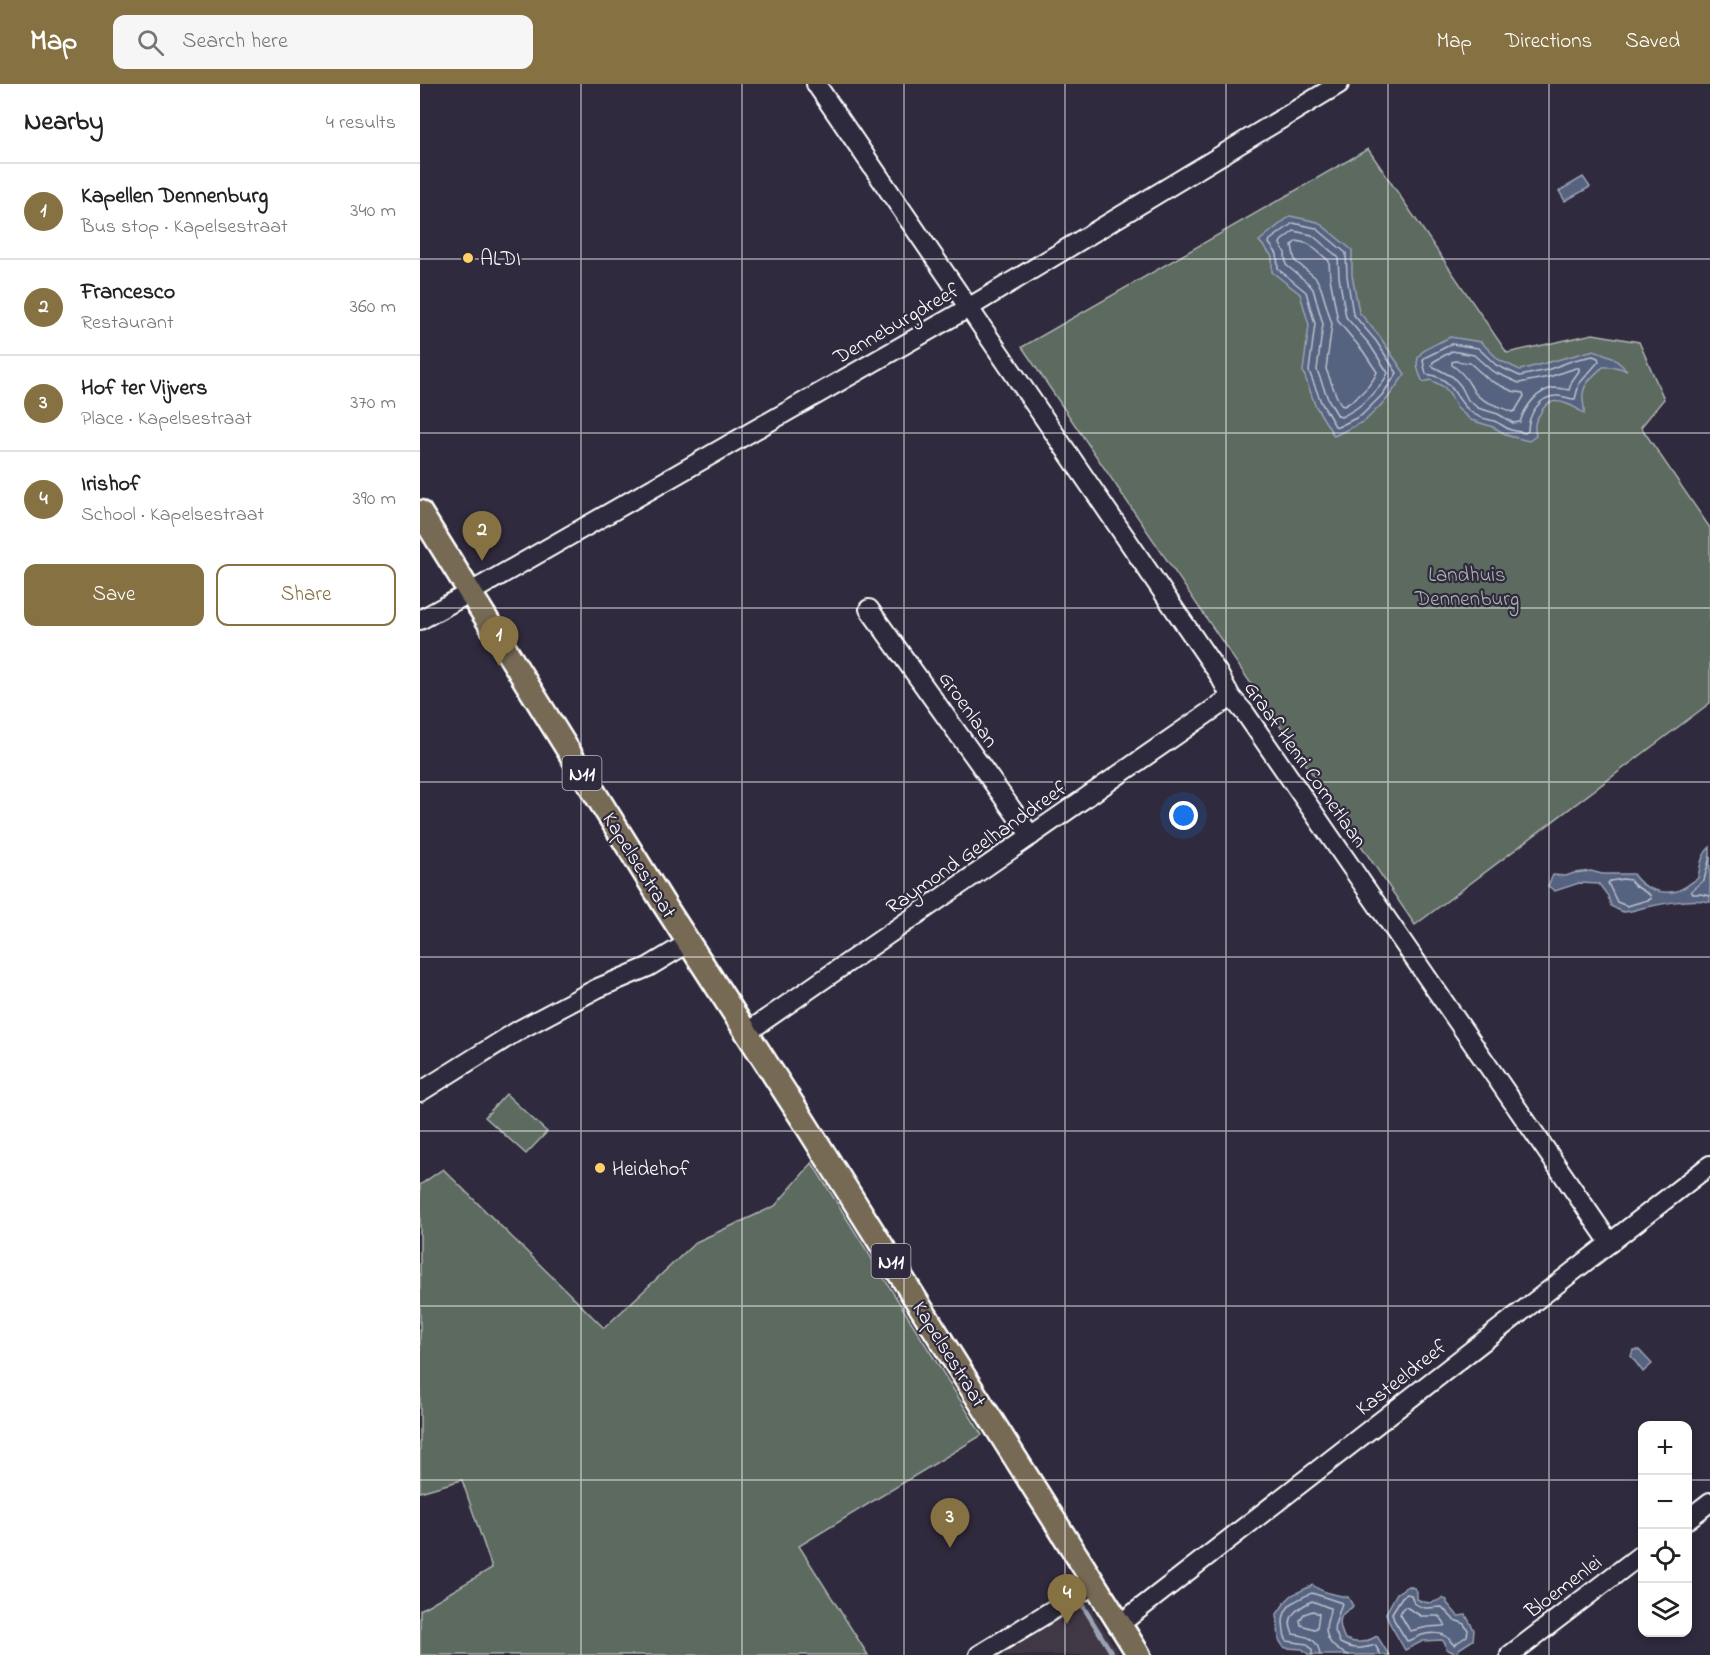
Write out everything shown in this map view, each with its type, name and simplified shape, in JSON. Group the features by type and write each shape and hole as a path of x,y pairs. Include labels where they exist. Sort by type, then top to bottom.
{"main road":[{"name":"Kapelsestraat","path":"420,512 688,943 803,1120 1139,1655"}],"street":[{"name":"Graaf Henri Cornetlaan","path":"816,84 970,307 1211,663 1231,697 1245,713 1610,1243"},
{"name":"Denneburgdreef","path":"420,620 970,307 1339,84"},
{"name":"Groenlaan","path":"869,609 1031,836"},
{"name":"Raymond Geelhanddreef","path":"746,1033 1231,697"},
{"name":"Kapelsestraat","path":"420,1092 519,1030 598,988 648,967 688,943"},
{"name":"Kasteeldreef","path":"1120,1624 1710,1165"},
{"path":"1692,1516 1710,1502"},
{"name":"Bloemenlei","path":"1510,1655 1638,1557"},
{"path":"979,1655 1095,1584"}],"shaded area":[{"path":"1081,1593 1120,1655 985,1655"}],"green space":[{"name":"Landhuis Dennenburg","path":"1368,149 1507,353 1593,334 1639,342 1664,399 1641,427 1710,528 1710,703 1415,925 1022,347"},
{"path":"506,1094 547,1132 526,1154 485,1117"},
{"path":"812,1163 982,1435 799,1546 868,1655 420,1655 420,1610 492,1568 462,1480 420,1492 420,1185 443,1169 604,1328 696,1242 775,1206"}],"water":[{"path":"1583,177 1590,187 1565,201 1559,191"},
{"path":"1290,216 1318,222 1352,250 1352,275 1359,312 1380,337 1405,374 1387,399 1365,421 1334,436 1315,405 1303,371 1309,325 1300,294 1272,272 1272,256 1259,241"},
{"path":"1450,337 1481,342 1499,360 1520,370 1594,350 1612,357 1627,370 1603,367 1593,376 1584,390 1584,414 1562,402 1548,404 1536,422 1536,436 1529,441 1509,436 1493,427 1471,420 1457,408 1444,387 1431,380 1423,382 1417,364 1418,358 1427,349"},
{"path":"1710,847 1710,902 1679,902 1624,912 1611,906 1608,896 1599,884 1579,883 1555,891 1548,886 1553,875 1566,876 1591,871 1602,874 1633,874 1646,887 1664,892 1677,891 1698,878 1703,857"},
{"path":"1633,1350 1639,1350 1652,1364 1643,1372 1631,1356"},
{"path":"1313,1585 1325,1592 1348,1597 1353,1606 1344,1613 1340,1622 1345,1639 1361,1642 1377,1636 1389,1655 1309,1655 1302,1649 1283,1646 1279,1640 1277,1614 1292,1595"},
{"path":"1408,1586 1417,1591 1417,1599 1423,1602 1429,1603 1442,1598 1447,1600 1458,1616 1466,1615 1474,1630 1473,1640 1459,1649 1457,1654 1446,1649 1442,1640 1423,1641 1405,1650 1386,1613 1397,1593"}],"waterway":[{"path":"1081,1603 1113,1655"}],"place":[{"name":"ALDI","path":"468,258"},
{"name":"Francesco","path":"482,561"},
{"name":"Kapellen Dennenburg","path":"499,666"},
{"name":"Heidehof","path":"600,1168"},
{"name":"Hof ter Vijvers","path":"950,1548"},
{"name":"Irishof","path":"1067,1624"}]}
